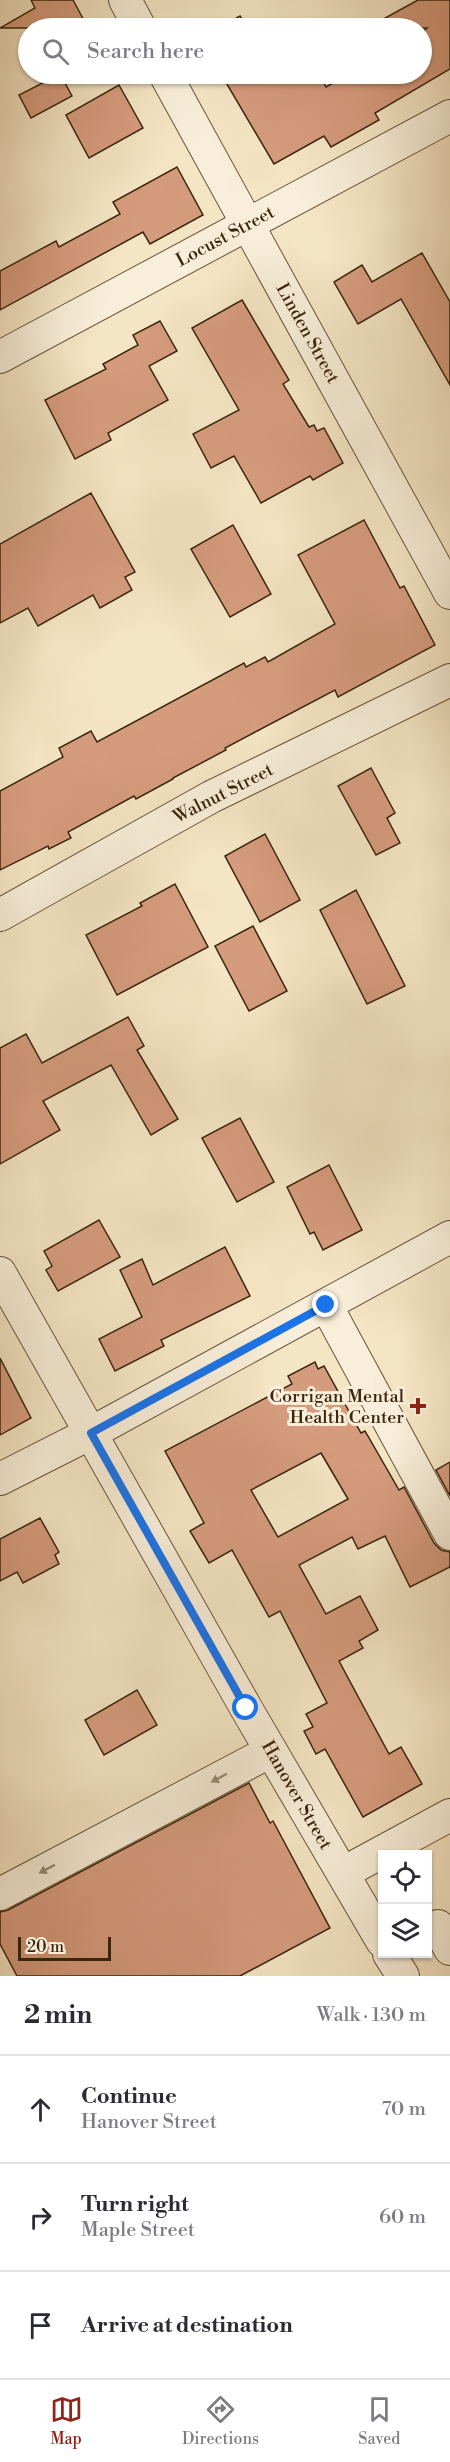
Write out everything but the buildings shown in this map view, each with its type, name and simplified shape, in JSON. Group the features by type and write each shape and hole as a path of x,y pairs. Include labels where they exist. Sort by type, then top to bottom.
{"street":[{"path":"125,0 135,18"},
{"name":"Linden Street","path":"171,84 450,593"},
{"name":"Locust Street","path":"0,357 450,116"},
{"name":"Walnut Street","path":"0,915 211,797 450,680"},
{"path":"0,1479 91,1433 450,1237"},
{"name":"Hanover Street","path":"0,1273 271,1751 378,1934"},
{"path":"326,1305 450,1534"},
{"path":"0,1894 271,1751"},
{"path":"343,1873 450,1815"}],"place":[{"name":"Corrigan Mental Health Center","path":"418,1406"}],"route":[{"path":"246,1708 91,1433 326,1305"}]}
